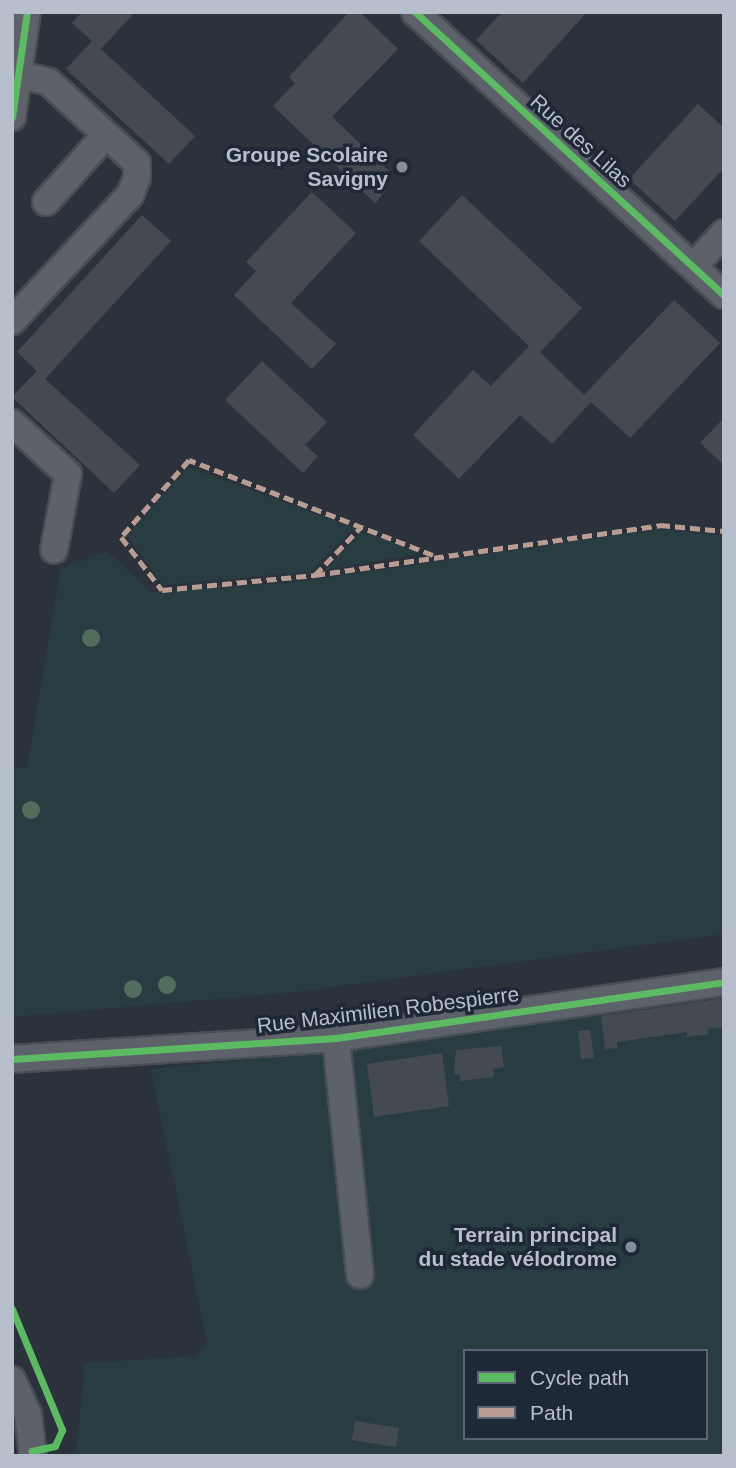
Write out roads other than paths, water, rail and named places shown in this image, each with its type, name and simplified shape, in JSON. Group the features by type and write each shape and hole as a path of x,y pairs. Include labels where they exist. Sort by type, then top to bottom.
{"street":[{"path":"12,117 20,75 21,16"},
{"name":"Rue des Lilas","path":"428,16 724,295"},
{"path":"12,321 130,195 137,178 137,163 49,82 20,75"},
{"path":"46,202 106,135"},
{"path":"693,267 724,233"},
{"path":"13,425 68,474 54,550"},
{"name":"Rue Maximilien Robespierre","path":"12,1059 336,1038 724,982"},
{"path":"336,1038 360,1275"},
{"path":"12,1380 28,1414 33,1456"}],"place":[{"name":"Groupe Scolaire Savigny","path":"402,167"},
{"name":"Terrain principal du stade vélodrome","path":"631,1247"}]}
